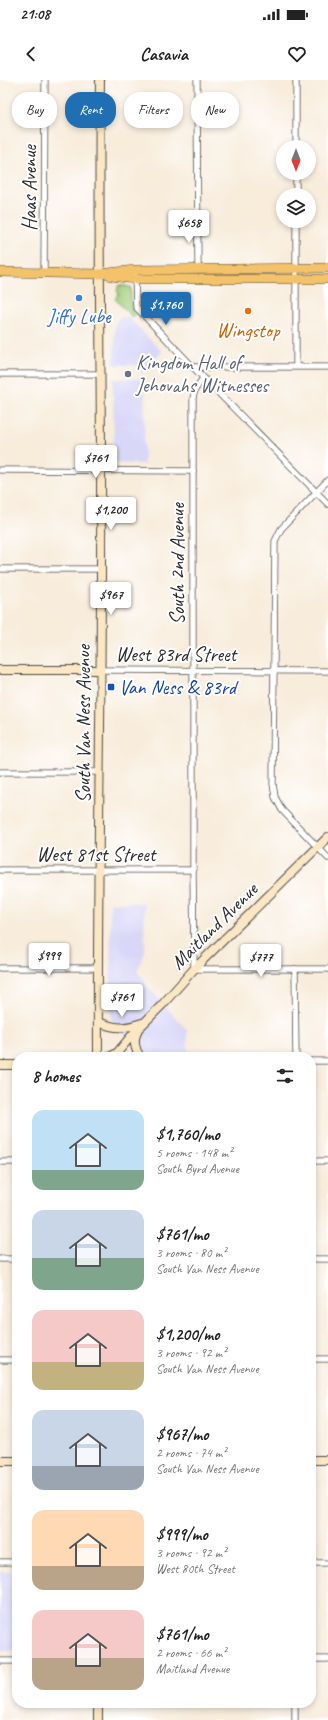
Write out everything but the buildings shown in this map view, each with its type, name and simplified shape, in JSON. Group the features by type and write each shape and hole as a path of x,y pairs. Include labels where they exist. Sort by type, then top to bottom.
{"main road":[{"path":"135,275 198,269 328,268"},
{"path":"0,272 328,279"}],"street":[{"name":"Haas Avenue","path":"44,273 45,80"},
{"name":"South Van Ness Avenue","path":"98,1052 101,569 100,80"},
{"path":"196,80 198,269"},
{"path":"296,80 296,140"},
{"path":"296,228 296,366"},
{"path":"135,275 136,307 328,504"},
{"path":"193,367 328,367"},
{"path":"0,374 101,374"},
{"name":"South 2nd Avenue","path":"194,969 193,398 194,390 204,378"},
{"path":"0,470 193,471"},
{"path":"328,480 281,529 275,541 273,671 273,784 275,798 282,810 328,858"},
{"path":"0,569 101,569"},
{"name":"West 83rd Street","path":"0,670 328,671"},
{"path":"0,772 100,772"},
{"name":"Maitland Avenue","path":"118,1052 194,969 328,837"},
{"name":"West 81st Street","path":"0,870 193,870"},
{"path":"0,968 98,968"},
{"path":"194,969 328,969"},
{"path":"295,969 296,1052"},
{"path":"98,1022 125,1028 142,1025"},
{"path":"138,1052 135,1045 135,1037 142,1025"},
{"path":"316,1062 328,1061"},
{"path":"0,1065 12,1065"},
{"path":"316,1161 328,1161"},
{"path":"0,1162 12,1162"},
{"path":"0,1259 12,1259"},
{"path":"316,1259 328,1259"},
{"path":"316,1359 328,1358"},
{"path":"0,1360 12,1360"},
{"path":"316,1460 328,1460"},
{"path":"0,1461 12,1461"},
{"path":"0,1562 12,1562"},
{"path":"316,1563 328,1563"},
{"path":"316,1659 328,1659"},
{"path":"0,1661 12,1661"},
{"path":"98,1708 98,1720"},
{"path":"294,1708 294,1720"}],"shaded area":[{"path":"120,317 129,318 162,352 141,372 137,365 114,365 115,324"},
{"path":"113,379 141,379 145,386 144,464 117,463 114,461"},
{"path":"110,902 144,903 145,952 137,971 144,979 146,985 187,1030 188,1052 140,1052 111,1018"},
{"path":"0,1572 12,1572 12,1651 0,1651"}],"green space":[{"path":"119,285 131,287 131,307 136,313 132,317 115,299 119,294 117,291"}],"place":[{"name":"Jiffy Lube","path":"79,298"},
{"name":"Wingstop","path":"248,311"},
{"name":"Kingdom Hall of Jehovahs Witnesses","path":"128,374"},
{"name":"Van Ness & 83rd","path":"111,687"}]}
